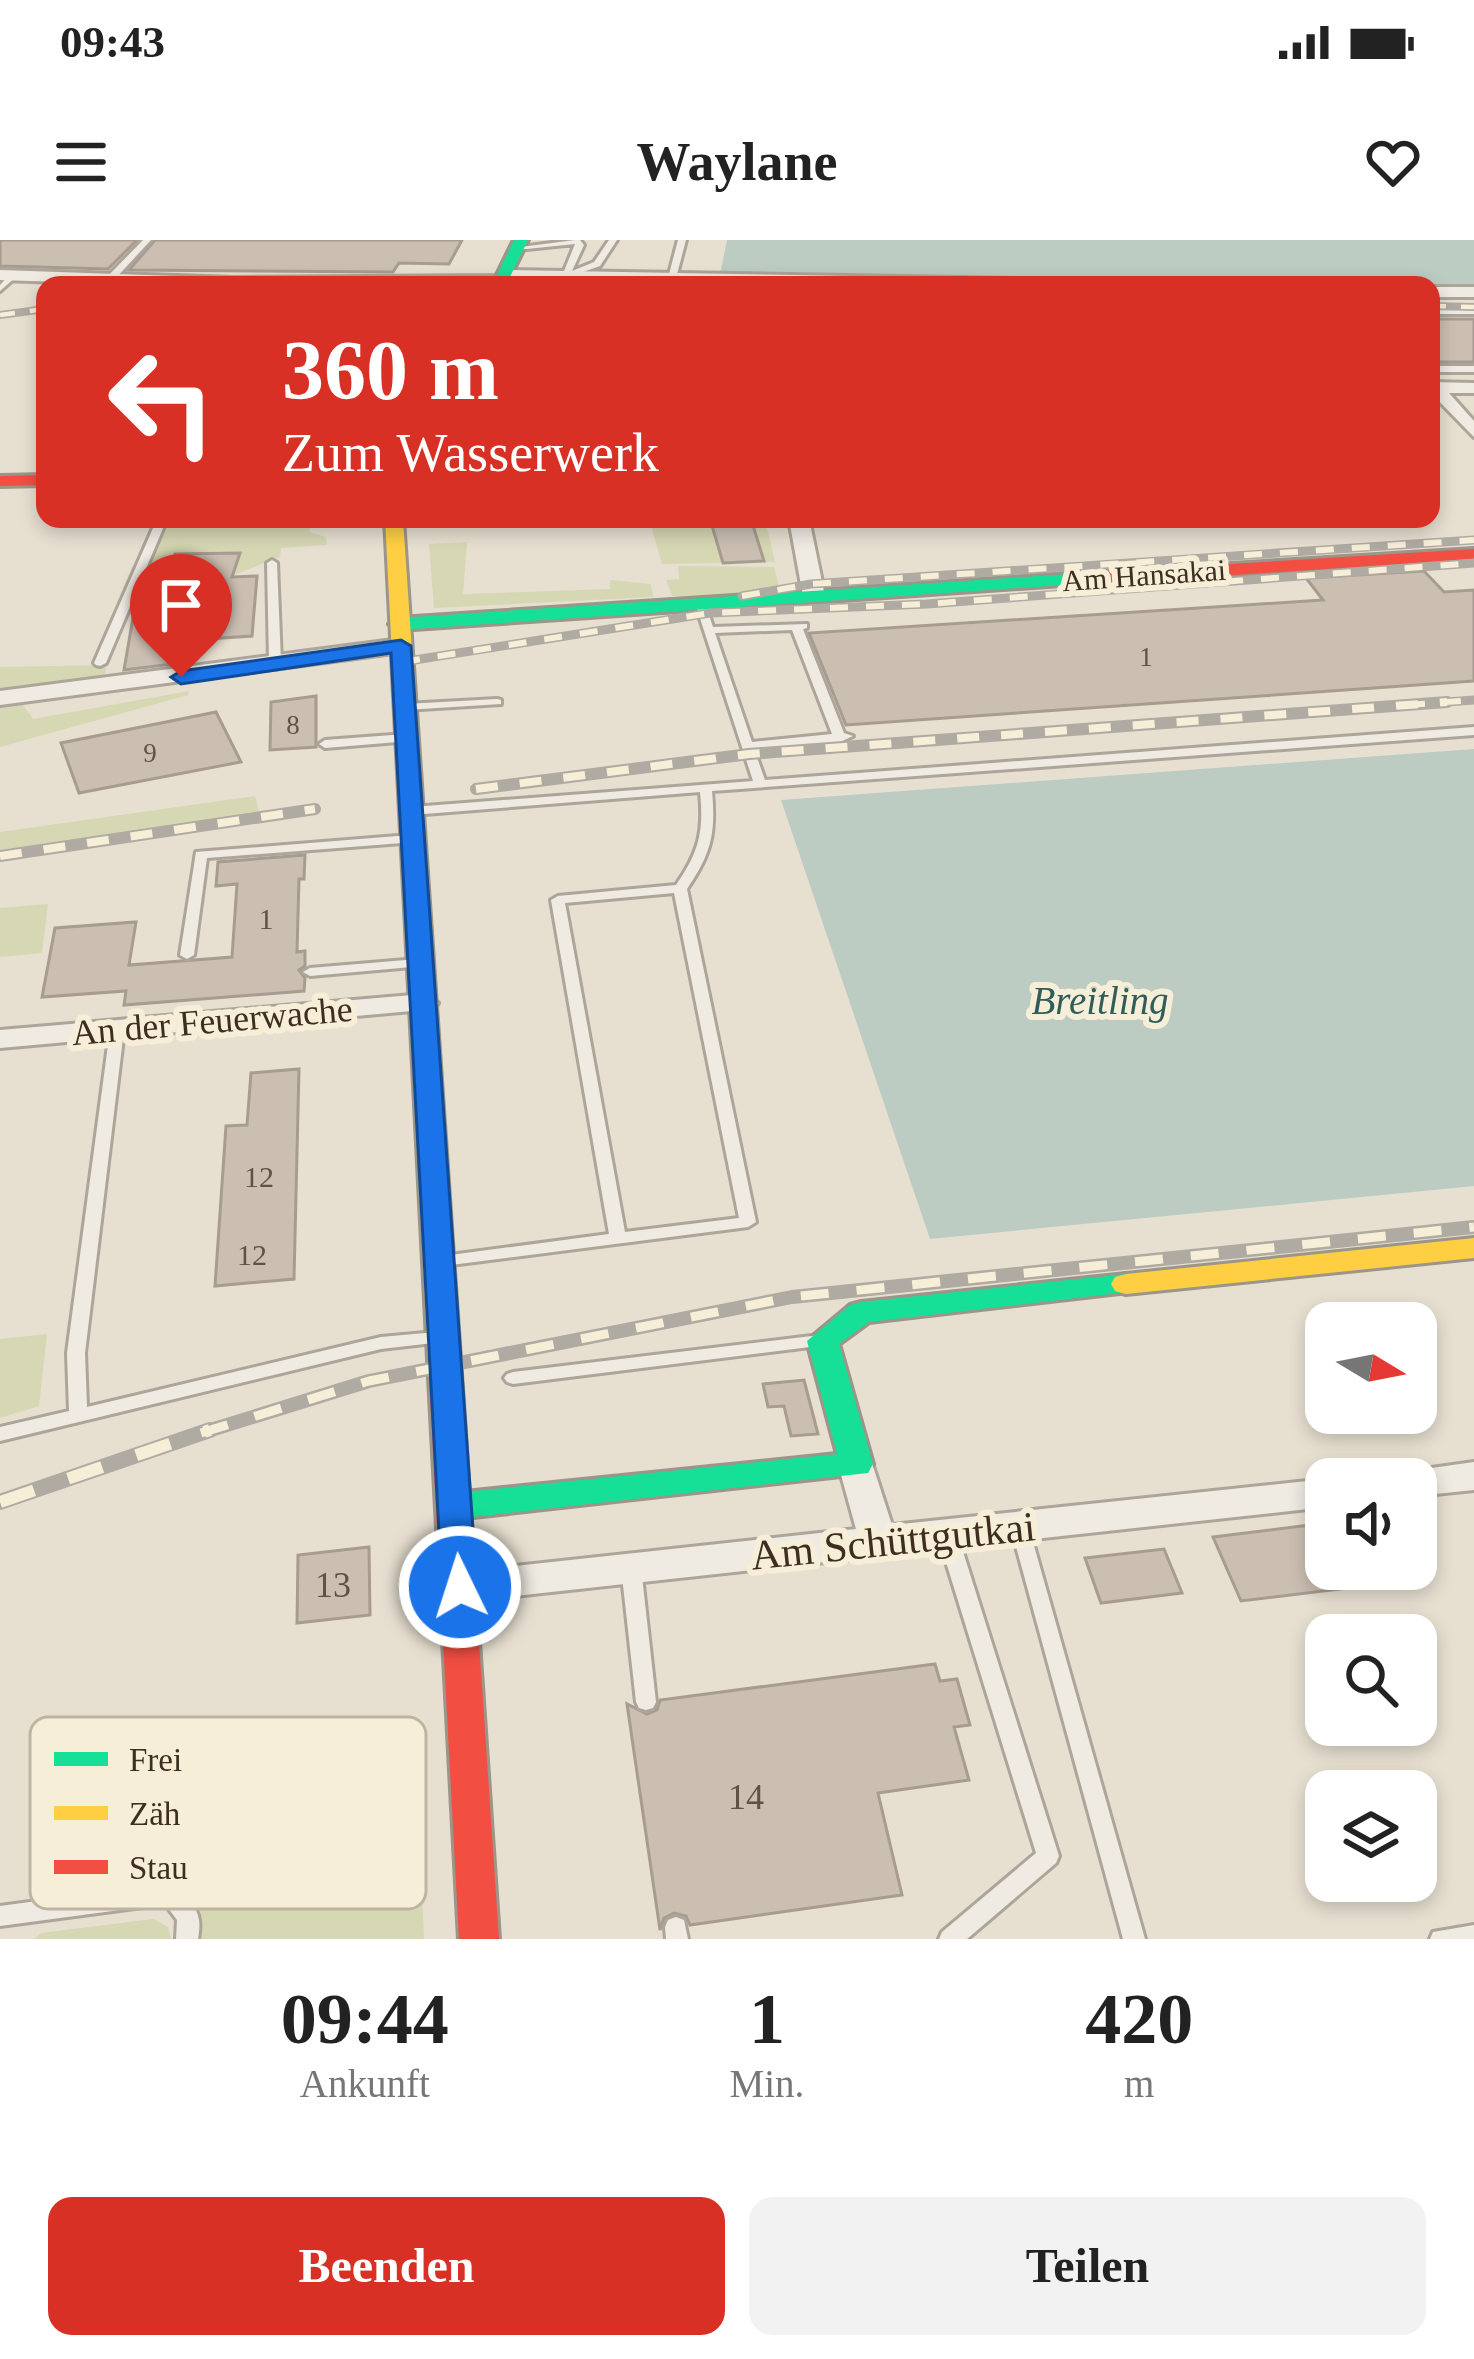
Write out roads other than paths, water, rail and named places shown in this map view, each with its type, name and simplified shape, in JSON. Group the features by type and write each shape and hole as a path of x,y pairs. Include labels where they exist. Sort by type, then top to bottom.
{"street":[{"path":"503,276 519,244"},
{"path":"1440,292 1474,292"},
{"path":"1440,382 1474,388"},
{"path":"1440,391 1474,432"},
{"path":"0,482 36,480"},
{"path":"0,494 36,494"},
{"path":"392,528 479,1939"},
{"path":"802,528 814,596"},
{"name":"Am Hansakai","path":"400,635 704,617 814,596 1474,554"},
{"path":"0,698 275,662 400,635"},
{"name":"An der Feuerwache","path":"0,1039 424,1003"},
{"path":"879,1545 823,1340 861,1312 1474,1248"},
{"path":"454,1506 856,1464"},
{"path":"1437,1480 1474,1476"},
{"name":"Am Schüttgutkai","path":"460,1587 1305,1495"}],"lane":[{"path":"124,276 147,240"},
{"path":"566,276 597,264 614,240"},
{"path":"673,276 682,240"},
{"path":"519,244 578,242 566,276"},
{"path":"0,289 7,276"},
{"path":"1440,312 1474,312"},
{"path":"1440,379 1474,369"},
{"path":"100,663 157,528"},
{"path":"272,563 275,662"},
{"path":"747,746 845,737 801,626 704,617 747,746 760,784"},
{"path":"405,707 497,702"},
{"path":"187,955 201,854 706,788 1474,731"},
{"path":"325,744 407,738"},
{"path":"440,1261 748,1222 680,889 703,857 711,831 706,788"},
{"path":"618,1240 558,900 680,889"},
{"path":"310,972 422,962"},
{"path":"78,1415 76,1353 117,1030"},
{"path":"0,1434 382,1343 444,1337"},
{"path":"513,1378 823,1340"},
{"path":"1020,1528 1134,1939"},
{"path":"948,1536 1048,1856 950,1939"},
{"path":"631,1566 646,1702"},
{"path":"0,1916 52,1909"},
{"path":"182,1909 188,1918 187,1939"},
{"path":"1442,1939 1474,1934"}],"water":[{"path":"727,240 1474,240 1474,288 1440,287 1440,276 720,274"},
{"name":"Breitling","path":"1474,749 1474,1186 930,1239 781,800"}],"railway":[{"path":"1440,306 1474,307"},
{"path":"0,315 36,310"},
{"path":"742,596 811,584 1474,540"},
{"path":"402,662 710,613 927,604 1474,563"},
{"path":"1407,705 1474,700"},
{"path":"476,789 749,754 1447,702"},
{"path":"0,856 315,809"},
{"path":"204,1432 369,1381 792,1297 1474,1227"},
{"path":"204,1432 210,1430"},
{"path":"0,1502 204,1432"}]}
